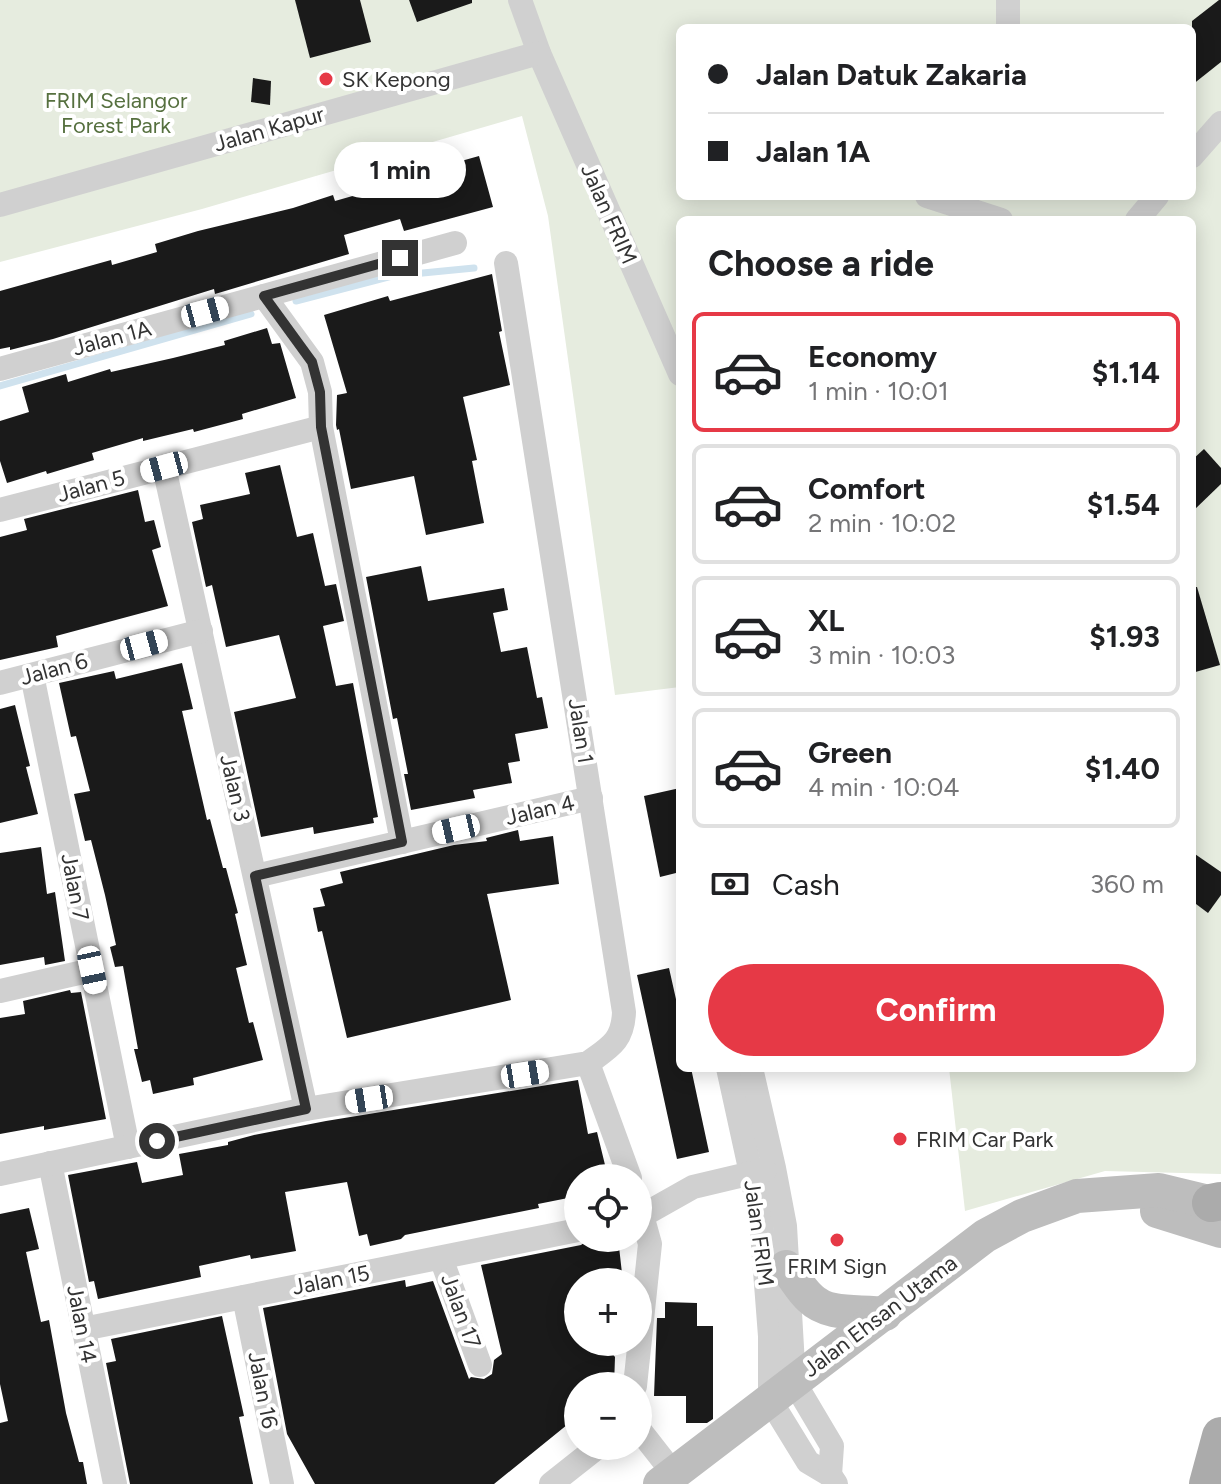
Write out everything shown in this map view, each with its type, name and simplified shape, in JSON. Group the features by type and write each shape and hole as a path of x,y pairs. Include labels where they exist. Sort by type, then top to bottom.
{"main road":[{"path":"1208,1484 1221,1436"}],"street":[{"name":"Jalan FRIM","path":"520,0 539,53 676,365"},
{"path":"1008,0 1008,24"},
{"name":"Jalan Kapur","path":"0,205 539,53"},
{"path":"1196,151 1221,123"},
{"path":"939,200 989,216"},
{"path":"1140,216 1154,200"},
{"name":"Jalan 1A","path":"0,369 455,243"},
{"name":"Jalan 1","path":"506,263 624,1012 623,1031 612,1046 588,1063"},
{"path":"264,296 312,362 320,392 321,427 402,842"},
{"name":"Jalan 5","path":"0,510 321,427"},
{"name":"Jalan 3","path":"164,467 306,1109"},
{"name":"Jalan 6","path":"0,683 201,631"},
{"name":"Jalan 7","path":"32,675 128,1147"},
{"name":"Jalan 4","path":"255,876 591,798"},
{"path":"0,991 92,970"},
{"path":"0,1174 306,1109 588,1063 625,1164"},
{"name":"Jalan FRIM","path":"729,1072 785,1226 782,1391"},
{"name":"Jalan FRIM","path":"751,1072 763,1171 761,1219 768,1293 782,1391"},
{"name":"Jalan 14","path":"50,1163 115,1484"},
{"path":"652,1206 693,1187 763,1171"},
{"name":"Jalan Ehsan Utama","path":"667,1479 985,1236 1022,1216 1077,1196 1159,1190 1218,1210"},
{"name":"Jalan 15","path":"83,1329 564,1233"},
{"path":"636,1372 649,1252"},
{"name":"Jalan 17","path":"441,1258 480,1365"},
{"path":"786,1267 809,1298 823,1307 885,1314"},
{"name":"Jalan 16","path":"244,1297 282,1484"},
{"path":"782,1391 808,1462 833,1480"},
{"path":"652,1453 667,1479"},
{"path":"551,1484 581,1460"}],"green space":[{"name":"FRIM Selangor Forest Park","path":"0,0 1221,0 1221,1174 1105,1171 965,1211 949,1072 1196,1072 1196,216 676,216 676,687 615,695 548,216 522,116 202,209 0,262"}],"building":[{"path":"295,0 360,0 371,42 310,58"},
{"path":"409,0 472,0 472,3 417,22"},
{"path":"1221,0 1221,62 1196,82 1196,24 1192,21"},
{"path":"253,78 271,81 270,105 251,102"},
{"path":"479,156 493,207 404,231 400,219 344,235 349,254 215,294 214,289 53,339 10,350 10,347 0,349 0,291 111,260 112,265 157,252 155,244 198,231 333,195 335,201 391,185 390,181"},
{"path":"492,274 510,385 463,397 477,460 472,461 484,523 426,535 414,476 351,489 336,425 337,395 347,393 324,315 388,296 390,301"},
{"path":"267,328 272,344 280,343 296,398 242,414 243,419 194,432 193,429 143,441 143,438 92,453 94,460 7,483 0,461 0,421 29,412 22,387 66,374 68,382 110,369 111,372 173,358 225,345 224,341"},
{"path":"1204,449 1221,468 1221,484 1196,508 1196,456"},
{"path":"280,465 297,537 313,533 325,586 336,584 344,621 323,626 336,686 353,683 378,817 373,818 374,823 314,834 313,827 261,837 234,712 296,698 279,635 226,647 212,585 206,587 192,522 203,519 200,505 250,494 245,473"},
{"path":"138,490 145,522 154,520 161,547 152,550 168,606 56,636 58,647 0,660 0,537 27,530 24,519"},
{"path":"421,566 428,601 504,588 508,610 493,613 501,652 527,647 537,698 542,697 548,728 515,734 520,761 508,763 512,783 473,790 475,798 411,810 404,774 408,774 397,718 393,719 366,577"},
{"path":"1196,587 1197,587 1220,665 1196,672"},
{"path":"182,663 193,709 182,711 207,820 210,819 238,913 235,914 247,965 236,968 249,1023 253,1022 263,1060 193,1078 194,1085 153,1094 150,1080 142,1082 134,1049 138,1049 123,966 115,967 110,947 116,945 105,895 91,840 85,841 74,794 90,791 76,736 71,737 59,683 114,671 116,679"},
{"path":"15,705 38,814 0,823 0,709"},
{"path":"676,789 676,873 660,877 644,796"},
{"path":"518,830 520,841 553,836 559,884 487,894 511,1000 347,1038 322,931 318,932 313,908 325,906 320,889 343,883 340,872 454,845 487,841 486,838"},
{"path":"41,847 47,894 55,892 65,961 45,965 44,957 0,965 0,853"},
{"path":"1196,855 1221,872 1221,895 1208,913 1196,904"},
{"path":"669,968 676,999 676,1072 692,1072 709,1152 677,1159 637,975"},
{"path":"70,990 71,993 81,992 106,1119 0,1134 0,1018 25,1014 23,1001"},
{"path":"578,1080 588,1134 597,1132 605,1164 564,1164 564,1199 538,1204 539,1208 405,1235 401,1239 370,1246 367,1234 359,1236 347,1182 285,1192 296,1251 251,1259 250,1255 199,1266 201,1277 98,1299 94,1281 89,1282 68,1175 137,1162 142,1183 183,1175 179,1154 326,1121"},
{"path":"29,1208 39,1249 26,1252 41,1322 49,1320 66,1413 79,1462 83,1462 87,1484 0,1484 0,1423 8,1421 0,1384 0,1214"},
{"path":"564,1248 564,1252 620,1252 621,1268 564,1268 564,1356 614,1356 614,1372 564,1372 564,1427 494,1484 315,1484 287,1434 263,1308 405,1280 406,1287 433,1281 469,1379 484,1379 492,1374 494,1360 502,1354 481,1265"},
{"path":"665,1302 697,1303 697,1326 713,1326 713,1419 707,1423 686,1423 686,1396 654,1396 657,1318 665,1318"},
{"path":"222,1316 244,1416 239,1417 253,1484 130,1484 106,1363 116,1361 111,1339"}],"waterway":[{"path":"296,301 392,276 474,268"},
{"path":"0,386 251,314"}],"place":[{"name":"SK Kepong","path":"326,79"},
{"name":"FRIM Car Park","path":"900,1139"},
{"name":"FRIM Sign","path":"837,1240"}],"route":[{"path":"157,1141 306,1109 255,876 402,842 321,427 320,392 312,362 264,296 400,258"}]}
